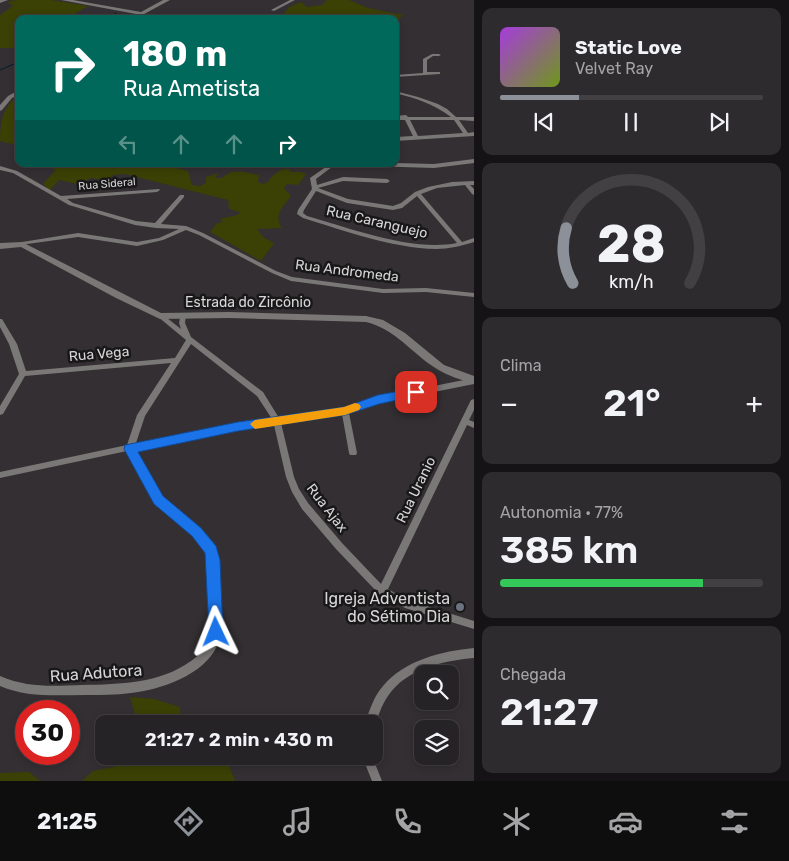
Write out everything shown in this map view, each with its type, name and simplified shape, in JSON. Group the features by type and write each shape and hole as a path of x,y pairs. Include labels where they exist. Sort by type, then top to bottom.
{"street":[{"path":"0,1 5,0"},
{"path":"64,0 140,13"},
{"path":"138,15 167,0"},
{"path":"273,10 293,0"},
{"path":"425,73 425,59 439,55"},
{"path":"399,76 438,73"},
{"path":"399,93 431,101 458,119 467,135"},
{"path":"0,109 5,101 15,95"},
{"path":"406,117 416,138"},
{"path":"399,118 474,119"},
{"path":"399,140 474,134"},
{"path":"399,165 434,166 474,161"},
{"path":"314,186 315,176 328,167"},
{"name":"Rua Andromeda","path":"0,168 15,172 58,198 119,219 156,226 186,228 274,272 304,282 383,290 426,290 474,295"},
{"path":"314,186 343,179 387,181"},
{"path":"466,183 474,194"},
{"path":"314,186 338,199 393,208 401,207 417,193 435,187 474,183"},
{"name":"Rua Caranguejo","path":"314,186 301,210 300,214 305,217 405,243 432,247 452,246 474,240"},
{"name":"Rua Sideral","path":"58,198 157,190"},
{"path":"417,193 461,244"},
{"path":"156,226 182,196"},
{"path":"0,247 78,235 137,244 161,239 186,228"},
{"name":"Estrada do Zircônio","path":"22,244 118,296 160,316 282,315 366,319 380,322 402,334 441,367 474,381"},
{"path":"130,449 141,415 178,360 190,338 182,323 183,315"},
{"name":"Rua Ajax","path":"160,316 260,394 277,421 290,477 295,490 305,506 339,546 382,591 405,604 474,625"},
{"path":"0,321 13,344 23,374 0,412"},
{"name":"Rua Vega","path":"23,374 178,360"},
{"path":"0,475 98,453 130,449 277,421 345,411 378,400 474,381"},
{"name":"Rua Uranio","path":"382,591 474,402"},
{"path":"345,411 353,453"},
{"path":"465,421 474,425"},
{"name":"Rua Adutora","path":"0,681 20,689 42,692 133,688 166,680 189,669 212,645 216,632 211,550 196,532 158,500 130,449"},
{"path":"374,715 386,690 407,672 442,658 474,652"},
{"path":"371,765 377,781"}],"green space":[{"path":"16,0 51,0 88,6 73,15 15,15 15,48 0,48 0,15 13,6 7,2"},
{"path":"327,0 349,0 368,8 403,15 399,19 399,15 283,15 289,7 301,2 307,7 322,5"},
{"path":"14,99 15,145 0,141 1,127 6,109"},
{"path":"55,167 172,167 188,171 192,185 200,186 206,183 206,177 218,173 215,178 222,178 235,172 259,175 258,182 263,184 282,170 289,169 291,172 306,174 298,185 287,184 284,188 291,196 280,211 278,219 282,228 257,229 263,237 274,243 261,261 210,232 217,223 223,222 220,219 237,215 240,212 229,209 228,200 125,174 113,175 108,180 89,178 82,185 59,180 50,190 43,184 56,170 53,169"},
{"path":"130,697 154,699 180,707 180,715 135,715"},
{"path":"122,765 227,765 229,766 235,781 82,781 93,771"},
{"path":"29,772 40,781 0,781 0,773"}],"waterway":[{"path":"0,70 15,64"}],"slow traffic":[{"path":"255,424 345,411 355,407"}],"place":[{"name":"Igreja Adventista do Sétimo Dia","path":"460,607"}],"route":[{"path":"216,632 211,550 196,532 158,500 130,449 238,427 345,411 363,404 416,392"}]}
